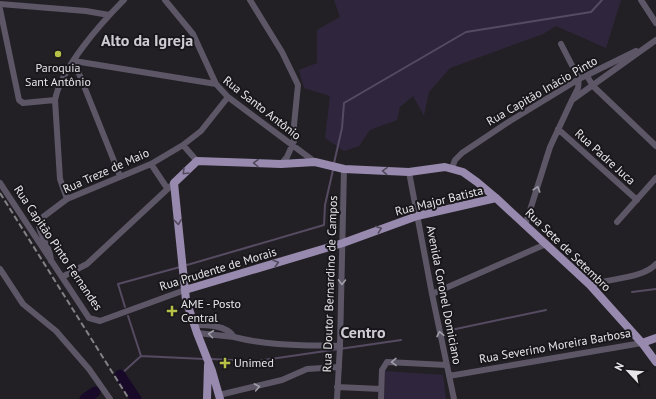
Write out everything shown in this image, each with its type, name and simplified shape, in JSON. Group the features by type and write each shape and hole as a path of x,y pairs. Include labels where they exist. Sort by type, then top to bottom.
{"main road":[{"path":"220,397 212,371 195,329 185,290 171,186 197,161 281,164 315,162 344,170 409,172 440,167 452,168"},
{"name":"Rua Sete de Setembro","path":"452,168 472,178 496,198 590,285 642,343 656,362"},
{"name":"Rua Major Batista","path":"343,243 418,216 496,198"},
{"name":"Rua Prudente de Morais","path":"185,290 343,243"},
{"path":"642,343 656,338"},
{"path":"642,343 656,342"},
{"path":"207,399 208,362"}],"street":[{"path":"67,199 60,179 54,100 62,76 109,15 124,0"},
{"path":"165,0 193,34 216,84"},
{"path":"250,0 282,52 298,85 293,146 281,164"},
{"path":"641,0 656,23"},
{"path":"0,4 86,11 109,15"},
{"path":"0,9 19,100 23,103 54,100"},
{"path":"572,100 654,41"},
{"name":"Rua Capitão Inácio Pinto","path":"452,168 458,156 471,146 579,79 654,41"},
{"path":"525,226 558,129 577,90 579,79 561,44"},
{"path":"74,61 120,176"},
{"name":"Rua Santo Antônio","path":"74,61 216,84 228,97 315,162"},
{"path":"587,76 593,86 656,146"},
{"name":"Rua Treze de Maio","path":"51,261 50,249 38,224 41,218 67,199 151,164 182,145 201,131 228,97"},
{"name":"Rua Padre Juca","path":"558,129 637,200"},
{"path":"182,145 197,161"},
{"path":"62,277 87,264 171,186 151,164"},
{"name":"Rua Doutor Bernardino de Campos","path":"337,399 340,346 344,170"},
{"name":"Avenida Coronel Domiciano","path":"409,172 454,399"},
{"path":"617,222 656,178"},
{"name":"Rua Capitão Pinto Fernandes","path":"0,183 89,318 100,321"},
{"path":"432,294 546,244"},
{"path":"590,285 605,280 641,273 656,264"},
{"path":"0,269 23,304 56,331 90,369 110,399"},
{"name":"Rua Prudente de Morais","path":"100,321 185,290"},
{"path":"195,329 252,341 284,345 340,346"},
{"name":"Rua Severino Moreira Barbosa","path":"449,376 642,343"},
{"path":"381,399 382,370 387,362 446,364"},
{"path":"220,397 282,380 307,369 339,367"},
{"path":"337,387 381,389"}],"shaded area":[{"path":"334,0 621,0 606,48 556,26 543,34 450,68 429,92 424,116 413,96 400,107 397,120 370,130 359,146 344,151 325,138 330,96 304,88 299,70 317,63 317,30 340,17"},
{"path":"385,371 443,375 446,399 384,399"}],"waterway":[{"path":"334,163 342,128 344,103 466,32 591,12 602,0"},
{"path":"187,265 324,225 325,205 333,170"},
{"path":"125,307 118,284 180,267"},
{"path":"632,292 656,289"},
{"path":"451,330 546,310"},
{"path":"128,316 141,356"},
{"path":"210,359 257,361 401,340"},
{"path":"120,375 141,356 204,359"},
{"path":"120,375 136,399"},
{"path":"85,399 95,392"}],"railway":[{"path":"0,193 129,399"}],"place":[{"name":"Paroquia Sant Antônio","path":"58,54"},
{"name":"AME - Posto Central","path":"172,311"},
{"name":"Unimed","path":"225,363"}],"district":[{"name":"Alto da Igreja","path":"147,40"},
{"name":"Centro","path":"363,332"}]}
